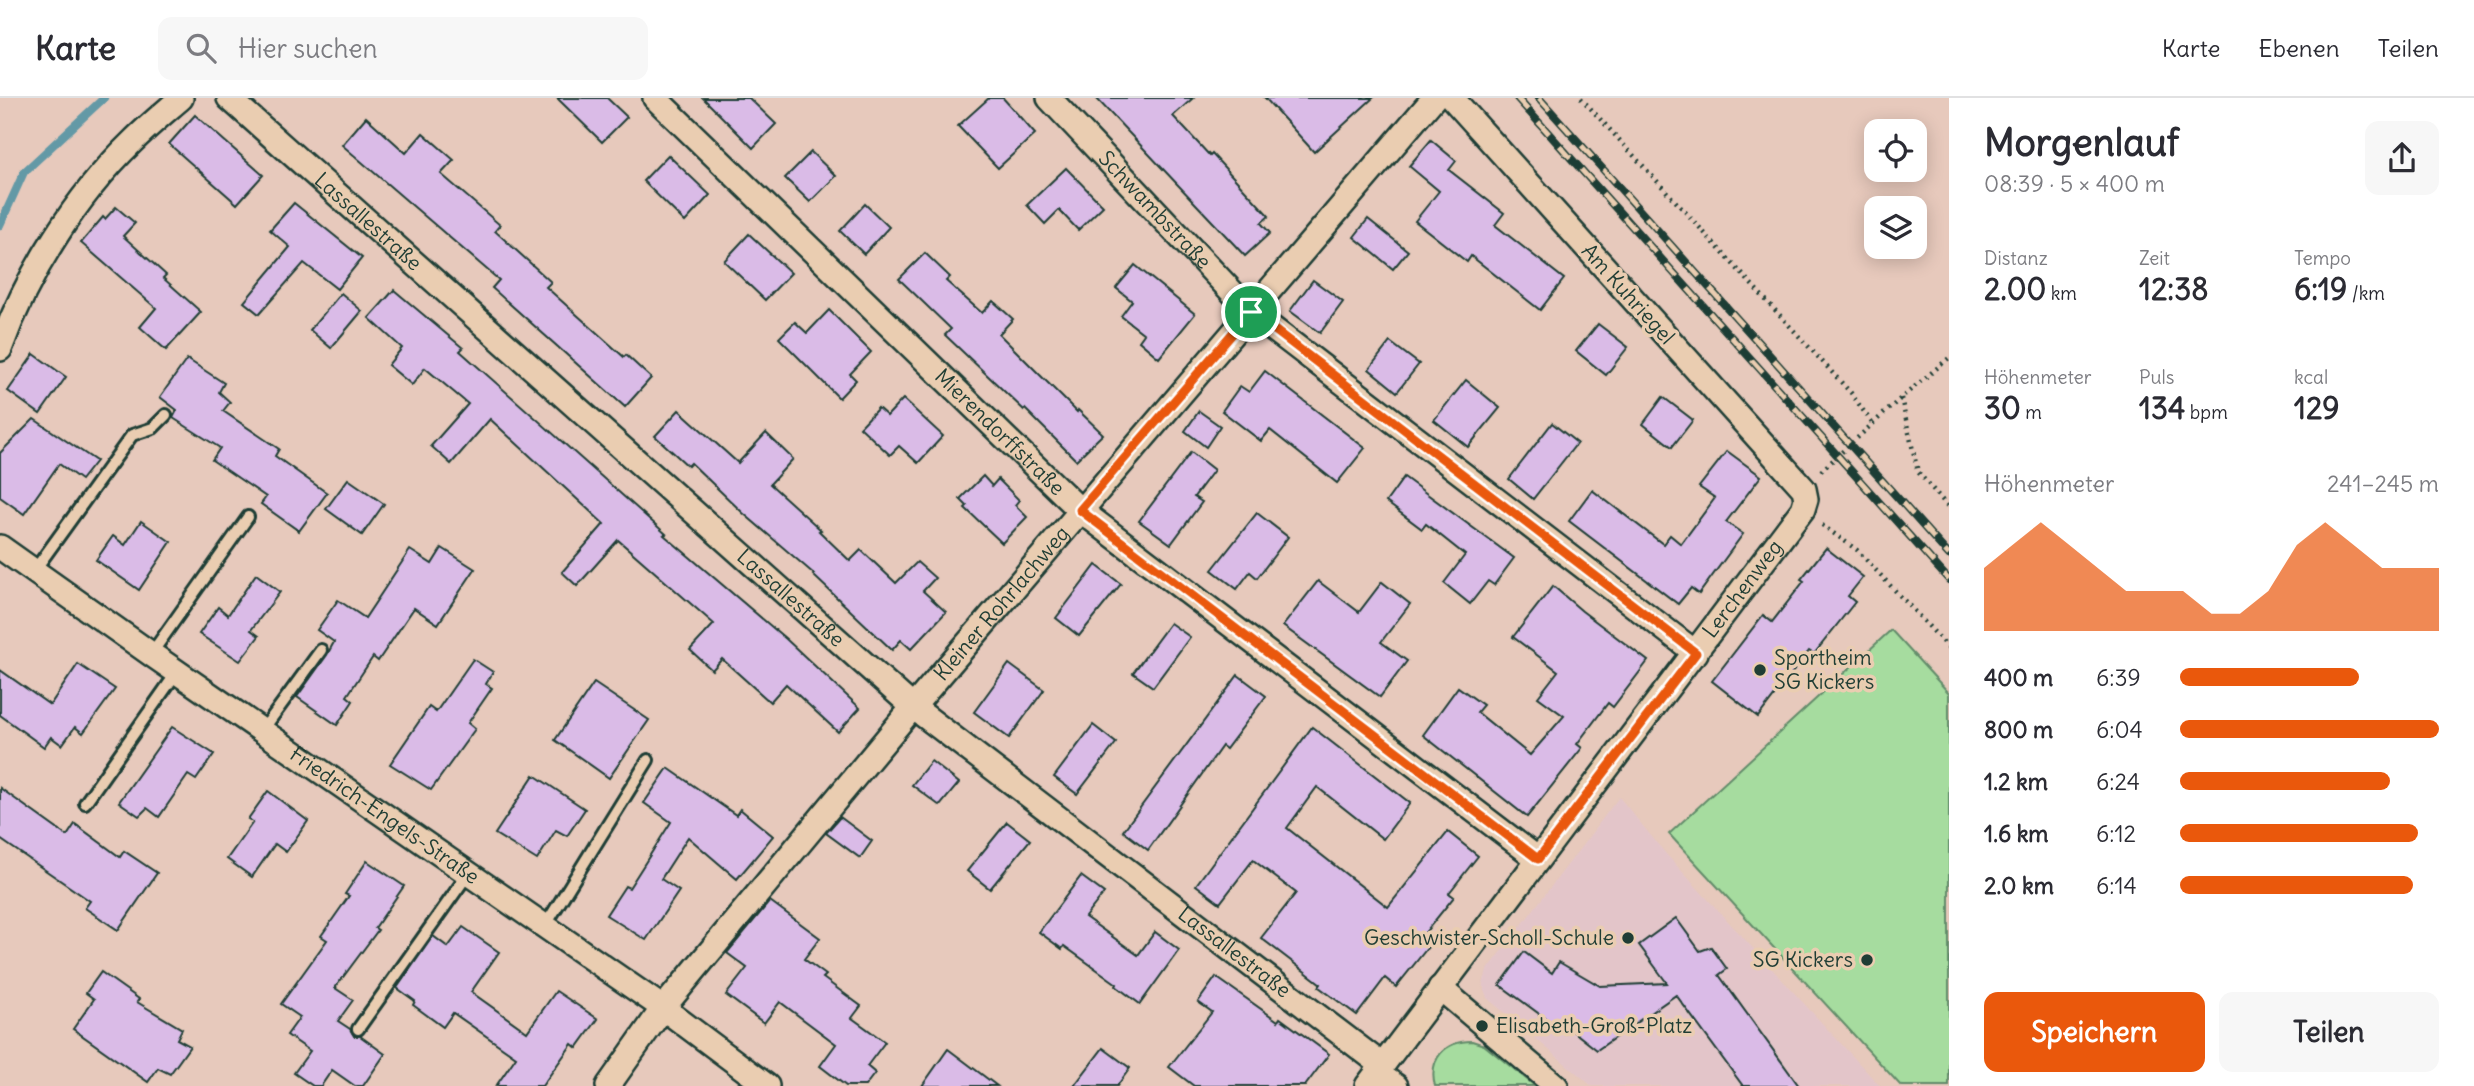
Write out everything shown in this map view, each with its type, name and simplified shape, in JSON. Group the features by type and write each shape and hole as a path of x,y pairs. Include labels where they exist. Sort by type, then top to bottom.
{"street":[{"path":"0,349 9,325 43,259 83,198 131,143 181,98"},
{"name":"Lassallestraße","path":"229,98 913,707 1375,1075 1396,1086"},
{"name":"Mierendorffstraße","path":"655,98 1080,510 1538,859"},
{"name":"Schwambstraße","path":"1049,98 1251,312 1696,653"},
{"name":"Kleiner Rohrlachweg","path":"608,1086 663,1007 913,707 1434,98"},
{"name":"Am Kuhriegel","path":"1452,98 1803,499"},
{"name":"Lerchenweg","path":"1375,1075 1696,653 1803,499"},
{"name":"Friedrich-Engels-Straße","path":"0,547 663,1007 767,1086"},
{"path":"1440,988 1556,1086"}],"lane":[{"path":"34,571 132,435 153,428 166,415"},
{"path":"151,654 248,517"},
{"path":"262,731 321,650"},
{"path":"85,803 177,672"},
{"path":"545,926 648,760"},
{"path":"358,1029 468,874"}],"path":[{"path":"1581,98 1851,393 1872,423"},
{"path":"1949,358 1872,423 1803,499 1857,550 1949,648"},
{"path":"1901,397 1918,472 1949,508"}],"shaded area":[{"name":"Geschwister-Scholl-Schule","path":"1619,797 1666,854 1880,1086 1592,1086 1487,998 1483,984 1487,971"}],"green space":[{"name":"SG Kickers","path":"1891,630 1949,693 1949,1086 1901,1086 1669,834"},
{"path":"1472,1041 1484,1045 1535,1086 1435,1086 1434,1068 1441,1053 1454,1044"}],"building":[{"path":"557,98 607,98 627,117 602,142"},
{"path":"703,98 749,98 776,124 753,148"},
{"path":"989,98 1003,98 1035,134 998,168 958,126"},
{"path":"1096,98 1193,98 1173,116 1269,216 1261,223 1270,233 1245,256"},
{"path":"1265,98 1373,98 1314,152"},
{"path":"195,115 263,175 237,204 169,144"},
{"path":"366,117 406,153 423,133 454,160 441,174 500,225 495,231 551,282 546,287 651,378 625,407 492,288 499,280 342,145"},
{"path":"1431,140 1456,161 1449,170 1504,213 1495,225 1564,279 1540,310 1471,256 1467,262 1415,221 1439,191 1409,166"},
{"path":"811,152 836,176 810,202 785,178"},
{"path":"668,155 710,195 685,222 643,181"},
{"path":"1066,168 1103,206 1078,230 1059,210 1045,224 1027,205"},
{"path":"294,203 362,258 337,289 304,263 259,314 244,302 290,247 270,230"},
{"path":"865,204 889,227 864,254 840,231"},
{"path":"116,207 135,223 123,236 166,275 163,278 201,312 166,350 140,327 156,308 81,243 103,217 105,219"},
{"path":"1368,219 1408,251 1393,269 1354,237"},
{"path":"749,234 791,273 765,300 724,261"},
{"path":"925,253 950,277 946,281 982,313 993,301 1013,319 999,334 1077,412 1078,410 1103,434 1076,460 945,335 951,329 899,279"},
{"path":"1135,265 1195,314 1159,358 1139,341 1144,334 1121,316 1132,301 1116,288"},
{"path":"1313,280 1343,302 1320,333 1290,311"},
{"path":"394,290 463,348 460,351 666,534 664,535 786,639 860,708 838,732 786,684 770,702 722,659 712,670 690,650 714,624 618,540 577,586 562,572 604,524 490,419 451,464 431,446 468,404 425,368 412,385 388,365 402,348 369,318"},
{"path":"341,293 362,311 331,348 310,330"},
{"path":"829,310 871,352 850,374 856,380 839,398 779,338 795,322 807,333"},
{"path":"1598,324 1628,347 1606,375 1576,351"},
{"path":"1390,342 1419,364 1397,392 1369,369"},
{"path":"34,354 66,377 40,414 8,391"},
{"path":"187,359 224,383 219,392 230,402 223,411 279,449 275,456 327,493 299,531 261,504 266,497 212,460 220,448 173,418 177,410 160,397"},
{"path":"1265,371 1365,448 1337,483 1270,430 1261,441 1222,411 1240,386 1249,392"},
{"path":"1466,380 1500,408 1468,447 1434,420"},
{"path":"1663,397 1693,420 1672,447 1643,424"},
{"path":"903,399 943,436 918,463 899,446 890,455 860,427 878,408 887,416"},
{"path":"679,410 738,463 766,433 793,459 770,484 821,530 819,531 850,561 861,550 896,583 917,562 935,578 923,591 946,612 911,649 901,640 892,650 814,574 743,513 691,463 688,466 655,436"},
{"path":"1199,411 1220,426 1206,447 1185,431"},
{"path":"34,419 96,461 81,480 59,464 24,514 0,497 0,453"},
{"path":"1552,423 1577,443 1533,499 1509,479"},
{"path":"1727,451 1761,476 1726,522 1743,534 1699,594 1691,588 1678,604 1569,521 1592,490 1663,544 1670,535 1681,544 1715,498 1699,487"},
{"path":"1191,452 1214,470 1194,497 1202,502 1171,544 1139,521"},
{"path":"983,476 992,486 998,479 1019,500 1015,505 1027,517 1002,543 965,508 967,506 960,499"},
{"path":"1404,477 1514,558 1494,585 1488,581 1470,604 1444,583 1465,555 1426,524 1422,529 1386,502"},
{"path":"348,479 384,504 362,535 326,509"},
{"path":"1257,513 1288,537 1257,578 1250,572 1237,589 1212,570"},
{"path":"141,521 171,542 139,590 96,560 113,536 125,545"},
{"path":"442,548 475,569 438,624 414,608 378,661 373,657 347,696 353,701 337,725 297,697 334,642 317,630 338,600 365,618 410,550 432,564"},
{"path":"1826,548 1863,577 1848,596 1855,602 1814,654 1809,651 1758,717 1712,681 1763,615 1772,622"},
{"path":"1096,565 1121,584 1079,636 1056,618"},
{"path":"256,574 280,592 251,630 259,636 240,661 199,634 218,607 228,615"},
{"path":"1318,581 1359,612 1382,582 1410,604 1381,642 1407,661 1380,697 1283,626"},
{"path":"1553,586 1648,661 1613,707 1608,703 1577,744 1582,748 1527,817 1423,735 1458,687 1483,705 1477,712 1530,755 1564,716 1538,697 1558,671 1513,637"},
{"path":"1170,623 1190,637 1153,687 1133,673"},
{"path":"473,659 493,672 486,684 492,688 468,723 475,729 431,790 390,764 429,707 436,712"},
{"path":"78,664 115,689 83,733 75,727 62,745 51,737 44,747 0,715 0,670 50,705"},
{"path":"1009,664 1044,690 1009,738 974,712"},
{"path":"1238,675 1266,696 1226,749 1222,746 1148,850 1123,831"},
{"path":"594,683 649,720 609,778 555,740"},
{"path":"1093,725 1116,743 1077,794 1054,777"},
{"path":"172,727 214,754 196,780 188,775 159,817 147,808 139,816 119,802"},
{"path":"1312,727 1410,803 1383,839 1317,787 1287,828 1388,907 1448,832 1478,856 1449,893 1454,897 1419,940 1428,947 1396,987 1385,978 1357,1015 1261,938 1296,893 1253,860 1220,903 1196,885"},
{"path":"931,761 959,783 940,806 912,785"},
{"path":"668,768 736,815 740,809 773,836 737,879 688,837 661,879 679,891 646,940 606,915 625,886 629,888 671,822 644,803"},
{"path":"534,775 585,809 567,836 556,830 537,860 495,834"},
{"path":"0,788 67,836 75,824 120,857 124,851 157,873 118,930 85,908 90,901 0,839"},
{"path":"268,791 308,821 286,852 275,844 252,877 227,859 253,822 248,819"},
{"path":"840,817 872,841 860,858 826,833"},
{"path":"1007,822 1030,840 990,889 967,871"},
{"path":"367,861 404,886 375,928 378,930 335,988 353,1000 338,1021 350,1029 354,1036 360,1036 385,1054 363,1086 355,1086 332,1070 321,1086 313,1086 294,1073 310,1051 287,1035 300,1017 281,1004 327,940 321,936 349,896 345,894"},
{"path":"1081,876 1104,893 1085,917 1138,955 1155,932 1179,950 1140,1004 1064,946 1062,949 1039,932"},
{"path":"770,901 820,938 804,959 826,975 823,978 861,1006 852,1018 885,1042 867,1066 875,1073 865,1086 846,1086 820,1066 836,1044 780,1002 764,1023 726,995 747,968 727,953"},
{"path":"1676,918 1700,951 1711,947 1727,969 1719,975 1799,1086 1743,1086 1676,995 1597,1050 1569,1028 1565,1033 1500,985 1524,952 1552,973 1559,962 1600,986 1667,983 1639,945"},
{"path":"463,927 499,952 471,992 527,1032 556,991 598,1019 577,1048 572,1044 542,1086 496,1086 516,1057 453,1013 443,1027 413,1005 415,1001 397,988 433,936 448,947"},
{"path":"101,972 139,999 137,1002 182,1029 177,1039 190,1046 170,1074 158,1068 148,1082 73,1029 94,999 86,993"},
{"path":"1216,977 1278,1021 1280,1018 1329,1054 1305,1086 1194,1086 1169,1067 1212,1012 1198,1002"},
{"path":"1103,1048 1130,1068 1117,1086 1074,1086"},
{"path":"948,1049 997,1086 922,1086"}],"waterway":[{"path":"0,225 24,172 104,98"}],"railway":[{"path":"1517,98 1949,580"},
{"path":"1539,98 1949,555"}],"place":[{"name":"Sportheim SG Kickers","path":"1760,670"},
{"name":"Geschwister-Scholl-Schule","path":"1628,938"},
{"name":"SG Kickers","path":"1867,960"},
{"name":"Elisabeth-Groß-Platz","path":"1482,1026"}],"route":[{"path":"1251,312 1696,653 1538,859 1080,510 1251,312"}]}
